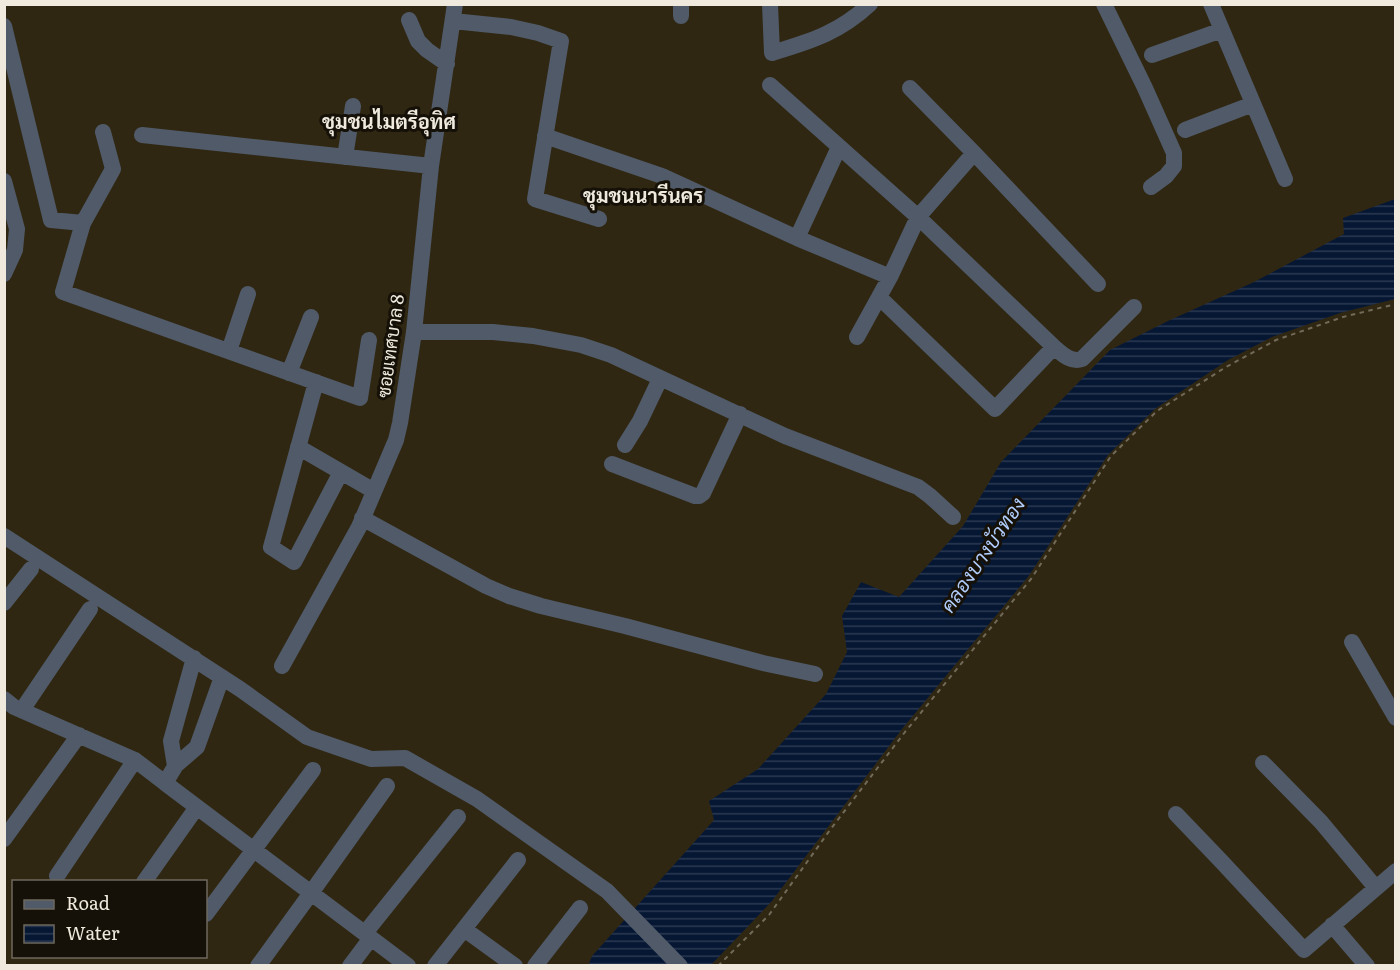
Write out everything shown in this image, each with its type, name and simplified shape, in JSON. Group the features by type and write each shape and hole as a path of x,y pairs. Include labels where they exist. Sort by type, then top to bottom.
{"street":[{"path":"770,4 772,53 816,39 844,26 870,4"},
{"path":"1104,4 1174,153 1174,166 1166,176 1151,187"},
{"path":"1211,4 1285,179"},
{"path":"454,13 538,33 561,41 535,199 599,219"},
{"name":"ซอยเทศบาล 8","path":"282,666 362,518 396,440 414,332 431,166 454,13"},
{"path":"409,20 418,41 447,63"},
{"path":"4,26 51,220 83,223"},
{"path":"1152,55 1222,30"},
{"path":"770,85 918,217 1054,348 1073,361 1082,359 1134,307"},
{"path":"910,88 1098,284"},
{"path":"1185,130 1253,104"},
{"path":"345,157 353,106"},
{"path":"103,132 113,169 83,223 63,292 360,398 369,340"},
{"path":"142,135 431,166"},
{"path":"546,136 662,176 797,238 890,277"},
{"path":"797,238 839,147"},
{"path":"857,337 890,277 918,217 974,153"},
{"path":"4,181 17,229 15,250 4,274"},
{"path":"229,351 248,294"},
{"path":"879,297 995,409 1054,348"},
{"path":"289,373 311,317"},
{"path":"414,332 493,332 533,336 581,345 611,356 785,436 918,487 952,517"},
{"path":"625,445 640,421 660,379"},
{"path":"316,382 271,547 294,562 341,472"},
{"path":"612,464 699,496 704,493 740,414"},
{"path":"298,447 374,492"},
{"path":"362,518 486,586 509,596 763,663 815,674"},
{"path":"4,536 222,676 307,737 371,759 405,758 477,800 607,891 680,966"},
{"path":"4,603 31,569"},
{"path":"22,710 90,609"},
{"path":"1352,642 1395,718"},
{"path":"176,765 171,741 194,658"},
{"path":"165,783 176,765 197,747 222,676"},
{"path":"5,700 22,710 135,760 408,966"},
{"path":"4,839 79,735"},
{"path":"57,876 135,760"},
{"path":"1263,763 1321,822 1376,888"},
{"path":"207,913 314,770"},
{"path":"258,966 387,786"},
{"path":"145,880 197,807"},
{"path":"1176,814 1304,950 1395,871"},
{"path":"350,966 368,935 458,817"},
{"path":"435,966 518,860"},
{"path":"535,966 580,908"},
{"path":"1332,925 1367,966"},
{"path":"464,929 515,966"}],"path":[{"path":"718,966 769,915 905,732 1032,579 1111,456 1119,448 1158,411 1226,367 1276,340 1343,317 1395,304"}],"water":[{"name":"คลองบางบัวทอง","path":"1395,199 1395,299 1340,313 1272,337 1228,360 1155,409 1108,455 1028,577 902,729 772,901 711,965 588,966 592,956 714,820 709,801 758,769 826,694 847,652 842,616 861,582 899,597 963,526 1001,462 1110,350 1254,282 1344,234 1343,218"}],"district":[{"name":"ชุมชนไมตรีอุทิศ","path":"389,122"},
{"name":"ชุมชนนารีนคร","path":"643,196"}]}
